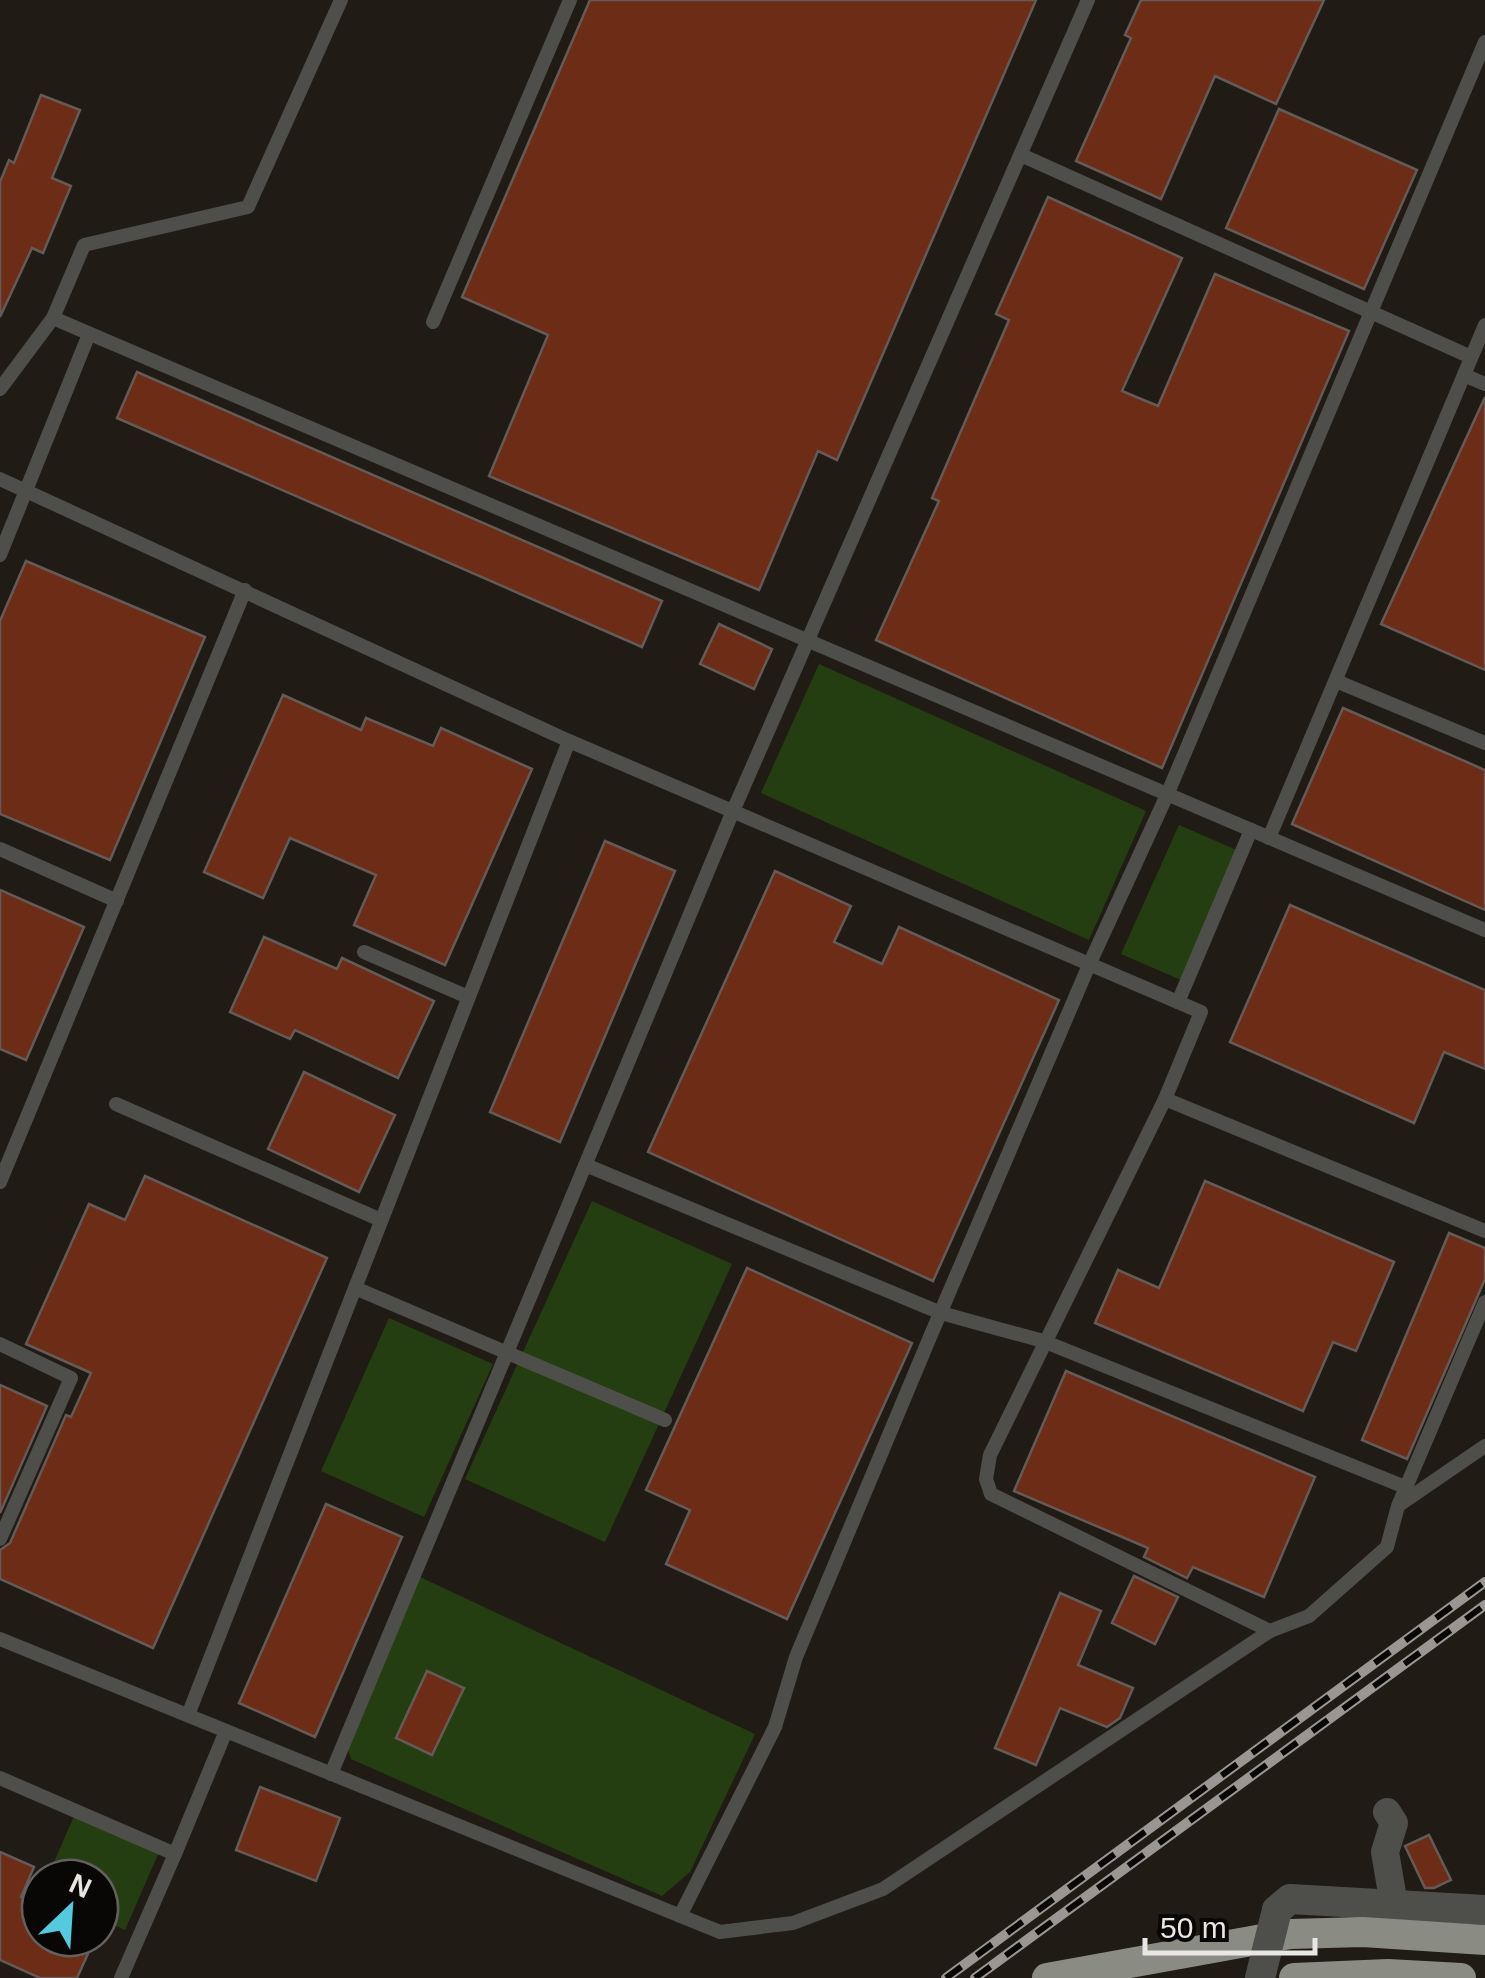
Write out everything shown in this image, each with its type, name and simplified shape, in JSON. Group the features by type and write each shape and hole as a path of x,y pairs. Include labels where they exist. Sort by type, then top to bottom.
{"highway":[{"path":"1047,1978 1290,1934 1363,1932 1485,1940"},
{"path":"1294,1978 1388,1974 1461,1978"}],"street":[{"path":"1387,1812 1394,1823 1385,1852 1394,1904"},
{"path":"1260,1978 1277,1910 1290,1899 1485,1910"}],"lane":[{"path":"0,389 53,318 84,245 248,207 341,0"},
{"path":"433,322 570,0"},
{"path":"331,1774 733,811 1088,0"},
{"path":"680,1916 775,1727 796,1657 940,1313 1088,965 1167,794 1485,42"},
{"path":"1021,155 1472,358"},
{"path":"53,318 1485,930"},
{"path":"1270,838 1485,325"},
{"path":"0,555 89,334"},
{"path":"1464,375 1485,384"},
{"path":"0,478 569,741 1201,1012 1165,1100 990,1455 986,1478 992,1494 1270,1631"},
{"path":"0,1182 245,590"},
{"path":"1336,681 1485,743"},
{"path":"188,1715 569,741"},
{"path":"1178,1002 1251,830"},
{"path":"0,850 118,900"},
{"path":"364,952 468,998"},
{"path":"1165,1100 1485,1231"},
{"path":"116,1104 381,1220"},
{"path":"588,1166 940,1313 1044,1341 1405,1487"},
{"path":"355,1288 665,1420"},
{"path":"0,1639 720,1932 794,1923 883,1890 1270,1631 1309,1616 1387,1548 1405,1487 1485,1302"},
{"path":"0,1344 71,1378 0,1538"},
{"path":"1398,1506 1485,1446"},
{"path":"122,1978 226,1731"},
{"path":"0,1778 175,1854"}],"green space":[{"path":"819,664 1146,811 1089,940 761,793"},
{"path":"1179,825 1239,851 1181,980 1121,954"},
{"path":"592,1201 732,1264 605,1542 465,1479"},
{"path":"389,1318 493,1364 424,1517 321,1471"},
{"path":"420,1577 755,1734 690,1872 662,1896 351,1759 347,1745"},
{"path":"75,1814 159,1852 125,1930 120,1928 120,1858 56,1858"}],"building":[{"path":"590,0 1036,0 837,460 818,451 759,590 489,476 548,335 462,297"},
{"path":"1141,0 1324,0 1276,104 1215,76 1161,199 1076,161 1131,38 1125,35"},
{"path":"41,95 80,110 52,178 71,186 43,253 32,248 0,317 0,182 9,160 14,163"},
{"path":"1279,109 1417,170 1364,289 1226,228"},
{"path":"1048,197 1182,258 1122,391 1158,406 1215,274 1349,331 1162,768 876,640 939,501 932,498 1009,320 996,314"},
{"path":"137,372 662,601 642,647 117,418"},
{"path":"1485,397 1485,670 1381,624"},
{"path":"26,561 205,637 110,860 0,814 0,621"},
{"path":"719,624 772,649 754,689 700,664"},
{"path":"283,695 361,730 366,718 433,746 441,728 532,769 445,965 354,925 376,875 290,838 263,898 204,872"},
{"path":"1343,708 1485,770 1485,910 1292,824"},
{"path":"605,841 675,871 560,1142 490,1112"},
{"path":"775,871 851,906 834,942 882,964 899,927 1059,1000 933,1281 648,1152"},
{"path":"0,890 84,927 26,1060 0,1049"},
{"path":"1290,905 1485,990 1485,1069 1444,1052 1414,1123 1230,1042"},
{"path":"264,937 337,969 342,958 434,1001 398,1078 295,1030 290,1039 230,1012"},
{"path":"304,1072 395,1115 359,1192 268,1149"},
{"path":"145,1176 327,1258 153,1648 0,1579 0,1550 10,1543 66,1415 71,1417 91,1373 26,1344 89,1204 125,1220"},
{"path":"1205,1181 1394,1262 1356,1351 1333,1342 1303,1411 1095,1323 1118,1270 1159,1288"},
{"path":"1449,1233 1485,1248 1485,1279 1407,1459 1362,1440"},
{"path":"747,1268 912,1343 787,1619 666,1564 690,1510 646,1490"},
{"path":"1066,1371 1315,1477 1264,1597 1193,1567 1187,1578 1144,1557 1148,1548 1014,1491"},
{"path":"0,1385 47,1406 0,1513"},
{"path":"326,1504 402,1537 315,1737 239,1703"},
{"path":"1134,1576 1178,1597 1155,1644 1112,1623"},
{"path":"1060,1593 1101,1611 1078,1665 1133,1688 1120,1718 1107,1727 1060,1708 1036,1765 995,1748"},
{"path":"427,1671 464,1688 432,1755 396,1738"},
{"path":"260,1787 340,1818 316,1881 236,1850"},
{"path":"1429,1835 1451,1880 1434,1888 1425,1888 1405,1846"},
{"path":"0,1852 20,1861 20,1958 86,1958 77,1978 40,1978 0,1960"}],"railway":[{"path":"946,1978 1485,1582"},
{"path":"975,1978 1485,1605"}]}
